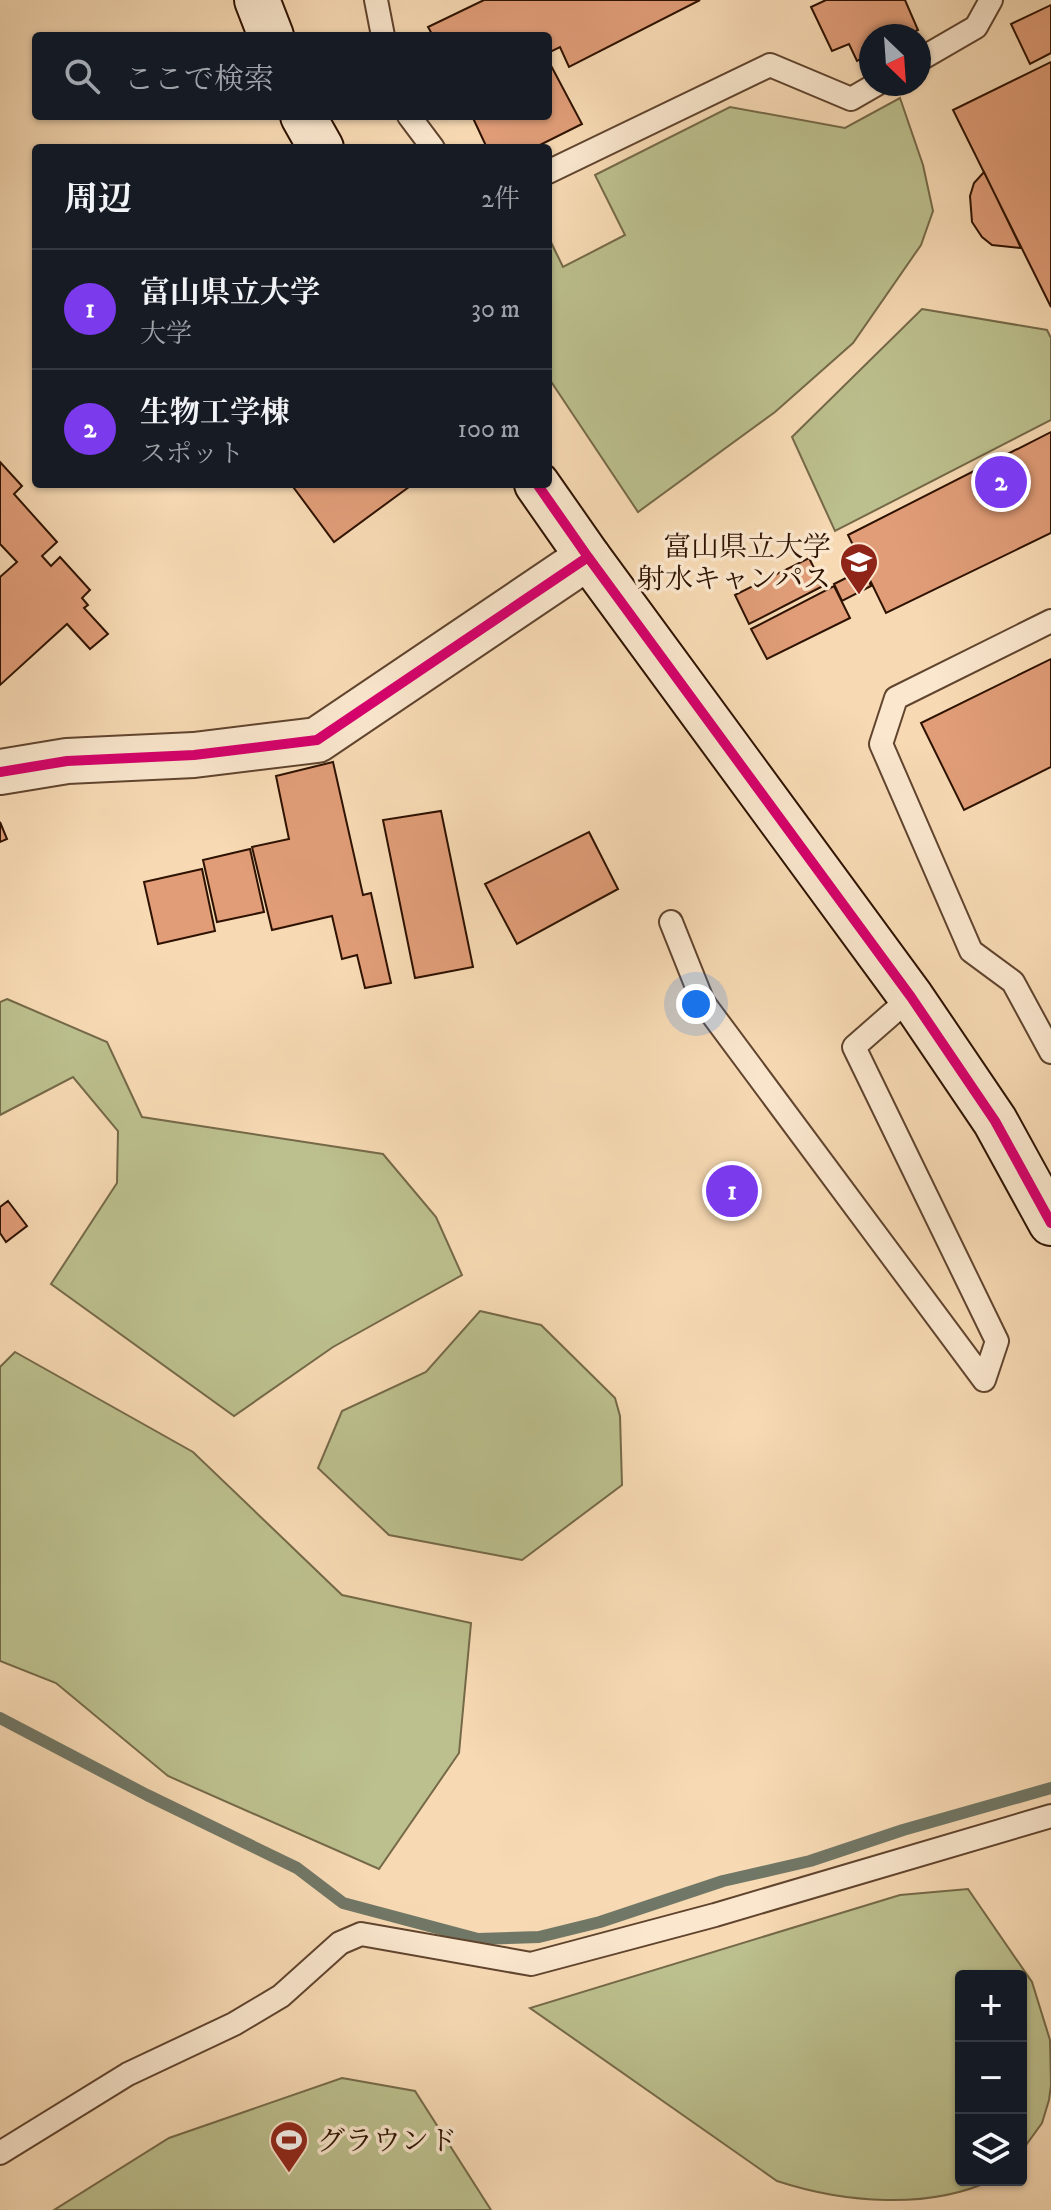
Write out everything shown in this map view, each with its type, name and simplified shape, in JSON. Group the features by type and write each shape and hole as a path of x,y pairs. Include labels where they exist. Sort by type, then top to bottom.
{"street":[{"path":"257,0 269,32"},
{"path":"305,120 319,144"},
{"path":"540,488 911,997 995,1121 1051,1223"},
{"path":"0,772 67,761 194,755 317,740 588,557"}],"lane":[{"path":"376,0 382,32"},
{"path":"931,53 976,27 991,0"},
{"path":"552,170 770,65 851,99 859,94"},
{"path":"412,120 430,144"},
{"path":"1051,621 896,698 881,744 971,951 1013,982 1051,1052"},
{"path":"671,922 703,1002 984,1380 997,1341 854,1047 911,997"},
{"path":"0,2153 128,2074 234,2024 281,1996 340,1943 361,1934 531,1964 715,1915 1051,1816"}],"green space":[{"path":"900,98 923,165 933,211 921,245 853,343 775,412 638,512 552,383 552,244 563,267 625,235 595,175 730,107 845,128"},
{"path":"922,309 1047,330 1051,338 1051,420 835,531 792,437"},
{"path":"7,999 107,1042 142,1117 383,1154 436,1217 462,1275 333,1347 234,1416 51,1284 117,1183 118,1131 73,1077 0,1115 0,1002"},
{"path":"480,1311 541,1325 615,1398 620,1416 622,1485 522,1560 389,1535 318,1468 342,1411 426,1372"},
{"path":"15,1352 193,1452 342,1595 471,1623 459,1753 379,1869 168,1776 56,1683 0,1661 0,1367"},
{"path":"968,1889 1024,1970 955,1970 955,2186 977,2186 967,2190 941,2196 886,2200 830,2194 777,2181 530,2008 900,1895"},
{"path":"1027,1975 1050,2040 1051,2085 1042,2123 1027,2144"},
{"name":"グラウンド","path":"342,2078 415,2091 491,2210 54,2210 169,2138"}],"building":[{"path":"484,0 700,0 569,67 560,47 552,51 552,32 431,32 428,27"},
{"path":"826,0 905,0 915,24 859,24 857,61 849,44 832,51 811,7"},
{"path":"1051,5 1051,53 1030,64 1011,24"},
{"path":"1051,62 1051,307 953,110"},
{"path":"552,68 582,124 542,144 485,144 474,120 552,120"},
{"path":"984,172 1021,248 992,245 972,222 970,196 974,183"},
{"path":"1051,432 1051,533 886,613 848,535"},
{"path":"0,462 22,486 14,494 57,542 42,556 51,566 60,557 90,590 82,598 88,605 84,608 108,634 90,649 67,624 0,685 0,577 17,562 0,544"},
{"path":"294,488 408,488 334,542"},
{"path":"809,558 823,586 749,624 735,595"},
{"path":"864,569 871,586 842,601 834,584"},
{"path":"834,586 850,618 767,659 751,629"},
{"path":"1051,659 1051,767 964,810 921,723"},
{"path":"333,762 363,895 371,893 391,983 365,988 357,955 342,959 332,916 272,930 252,847 289,839 276,776"},
{"path":"441,811 473,967 415,978 383,820"},
{"path":"0,822 7,839 0,842"},
{"path":"589,832 618,889 517,944 485,884"},
{"path":"250,849 264,912 217,922 203,860"},
{"path":"202,869 215,931 158,944 144,882"},
{"path":"8,1201 27,1226 6,1242 0,1233 0,1207"}],"waterway":[{"path":"0,1718 147,1795 297,1868 343,1903 478,1939 539,1937 600,1922 723,1881 810,1861 903,1830 1051,1788"}],"cycle path":[{"path":"540,488 911,997 995,1121 1051,1223"},
{"path":"0,772 67,761 194,755 317,740 588,557"}],"place":[{"name":"生物工学棟","path":"1001,482"},
{"name":"富山県立大学 射水キャンパス","path":"859,596"},
{"name":"富山県立大学","path":"732,1191"},
{"name":"グラウンド","path":"289,2174"}]}
